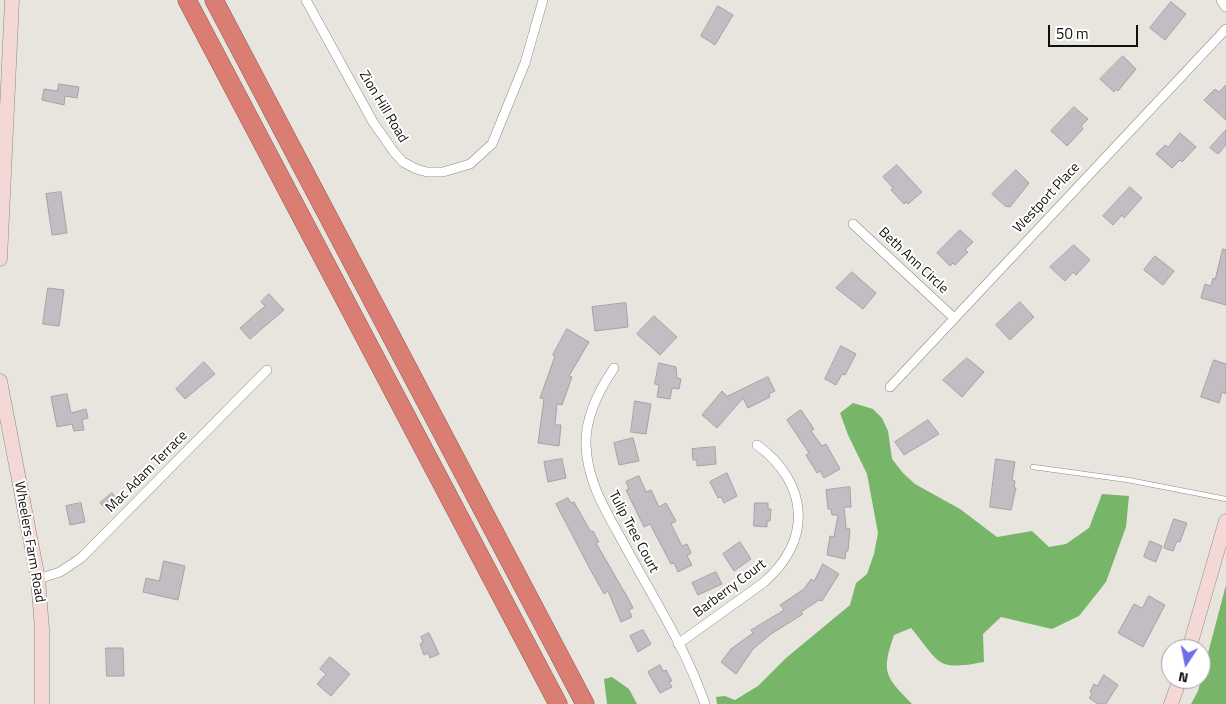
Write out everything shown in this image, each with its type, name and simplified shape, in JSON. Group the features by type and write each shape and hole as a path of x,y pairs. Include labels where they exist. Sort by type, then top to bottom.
{"highway":[{"path":"187,0 558,704"},
{"path":"214,0 585,704"}],"main road":[{"path":"0,259 3,122 12,0"},
{"name":"Wheelers Farm Road","path":"0,381 38,580 42,629 42,704"},
{"path":"1192,639 1226,521"},
{"path":"1171,704 1176,689"}],"street":[{"name":"Zion Hill Road","path":"306,0 373,122 394,152 403,162 416,168 435,172 457,169 470,164 492,144 525,63 543,0"},
{"path":"1222,0 1226,6"},
{"name":"Westport Place","path":"890,387 1226,29"},
{"name":"Beth Ann Circle","path":"853,224 954,318"},
{"name":"Tulip Tree Court","path":"614,368 598,396 587,427 585,443 589,473 604,508 678,644 705,704"},
{"name":"Mac Adam Terrace","path":"38,580 60,572 81,558 267,370"},
{"name":"Barberry Court","path":"678,644 763,584 774,574 791,551 798,524 794,491 789,477 780,464 757,445"}],"lane":[{"path":"1033,467 1128,480 1226,499"}],"green space":[{"path":"853,403 873,409 882,418 888,431 892,459 903,473 915,484 960,509 997,537 1032,531 1049,547 1066,544 1089,528 1102,494 1129,496 1126,527 1106,582 1079,616 1052,629 1001,617 983,634 984,662 956,666 947,665 934,657 911,628 894,635 888,658 888,673 896,687 912,704 717,704 716,697 725,696 735,700 758,686 786,658 850,605 856,583 867,574 874,554 878,533 867,474 848,435 840,413"},
{"path":"1226,585 1226,704 1191,704 1199,689 1211,689 1211,642"},
{"path":"612,677 629,689 637,704 607,704 604,679"}],"building":[{"path":"1171,2 1186,14 1165,40 1150,28"},
{"path":"718,6 733,15 715,45 701,36"},
{"path":"1123,56 1136,69 1118,91 1116,89 1114,92 1100,79"},
{"path":"59,84 79,87 77,98 65,96 64,105 42,100 44,89 57,91"},
{"path":"1226,85 1226,120 1204,100 1215,89 1219,92"},
{"path":"1074,107 1088,119 1081,126 1083,129 1067,146 1051,131"},
{"path":"1226,130 1226,145 1218,154 1210,148"},
{"path":"1180,133 1196,147 1182,162 1180,160 1172,168 1156,154 1165,145 1168,147"},
{"path":"897,165 922,192 908,204 906,202 904,204 891,190 893,188 883,177"},
{"path":"1016,170 1029,183 1010,207 1005,206 992,194"},
{"path":"1130,187 1142,198 1124,218 1122,215 1113,225 1103,216"},
{"path":"61,192 67,233 52,235 46,194"},
{"path":"960,230 973,242 965,250 968,252 955,265 953,263 950,266 937,253"},
{"path":"1074,245 1090,260 1076,275 1073,272 1065,281 1050,267"},
{"path":"1223,249 1226,250 1226,305 1201,298 1205,284 1211,286 1213,278 1215,279"},
{"path":"1155,256 1174,271 1163,285 1144,270"},
{"path":"852,272 876,293 863,309 836,288"},
{"path":"48,288 64,290 59,326 43,324"},
{"path":"269,294 284,310 250,339 240,328 265,306 261,302"},
{"path":"1020,302 1034,317 1010,340 996,325"},
{"path":"626,303 628,327 595,331 592,307"},
{"path":"654,316 677,337 660,355 637,334"},
{"path":"567,329 589,342 569,376 572,377 562,405 557,404 555,425 561,425 559,446 538,443 544,399 540,398 555,356 553,355"},
{"path":"841,346 856,354 845,375 842,374 836,385 825,379"},
{"path":"967,358 984,372 962,397 943,380"},
{"path":"1214,360 1226,364 1226,394 1222,392 1219,403 1201,397"},
{"path":"204,362 215,374 185,399 176,389"},
{"path":"659,363 676,367 677,378 681,379 679,389 672,388 670,399 657,397 659,385 655,384"},
{"path":"768,377 775,391 769,394 770,397 748,408 743,398 717,428 702,415 722,391 727,396"},
{"path":"67,394 71,413 86,409 88,418 82,420 84,430 74,431 72,424 57,427 51,397"},
{"path":"635,401 651,404 646,434 631,432"},
{"path":"801,410 814,429 811,431 822,446 826,444 840,469 824,478 820,471 817,473 806,455 809,453 787,420"},
{"path":"928,420 939,434 904,455 895,442"},
{"path":"633,438 639,461 619,465 614,443"},
{"path":"715,447 716,464 697,466 697,460 693,460 692,449"},
{"path":"562,459 566,478 548,482 544,462"},
{"path":"996,459 1015,462 1012,480 1015,481 1014,488 1016,488 1011,510 990,507"},
{"path":"727,473 737,496 724,503 721,497 718,498 710,482"},
{"path":"639,476 646,492 651,490 659,507 666,503 676,521 671,524 682,546 687,544 691,553 687,556 692,565 678,572 674,563 671,564 650,524 644,527 626,490 629,489 626,482"},
{"path":"850,487 851,507 844,507 846,528 850,529 848,551 846,551 845,559 827,555 830,536 834,537 838,515 832,515 831,509 828,509 826,490"},
{"path":"112,493 121,503 110,513 100,503"},
{"path":"568,498 571,503 574,502 599,542 596,543 633,608 629,610 632,617 621,622 608,591 604,594 590,569 556,504"},
{"path":"81,503 85,522 70,525 66,506"},
{"path":"755,503 768,503 768,509 771,509 770,521 767,521 767,527 754,526"},
{"path":"1174,519 1187,523 1180,542 1177,541 1173,551 1164,548"},
{"path":"1150,541 1162,546 1156,562 1144,557"},
{"path":"740,542 751,559 734,571 723,554"},
{"path":"164,561 185,566 178,600 143,592 146,578 159,581"},
{"path":"823,564 839,574 822,601 819,600 801,612 803,614 771,634 753,649 736,674 721,662 731,649 753,633 751,630 784,610 780,605 804,589 811,579 814,581"},
{"path":"716,572 722,584 698,595 692,583"},
{"path":"1149,596 1165,605 1143,647 1118,633 1134,604 1142,608"},
{"path":"643,630 651,644 638,652 630,636"},
{"path":"429,633 439,654 430,658 428,653 424,655 420,644 423,642 421,637"},
{"path":"106,648 123,648 124,676 107,676"},
{"path":"330,657 350,674 331,696 317,684 326,674 320,669"},
{"path":"660,665 663,671 666,670 672,681 669,682 672,687 660,693 648,672"},
{"path":"1104,675 1118,685 1106,704 1098,704 1089,698 1092,694 1090,692 1094,684 1097,686"}]}
